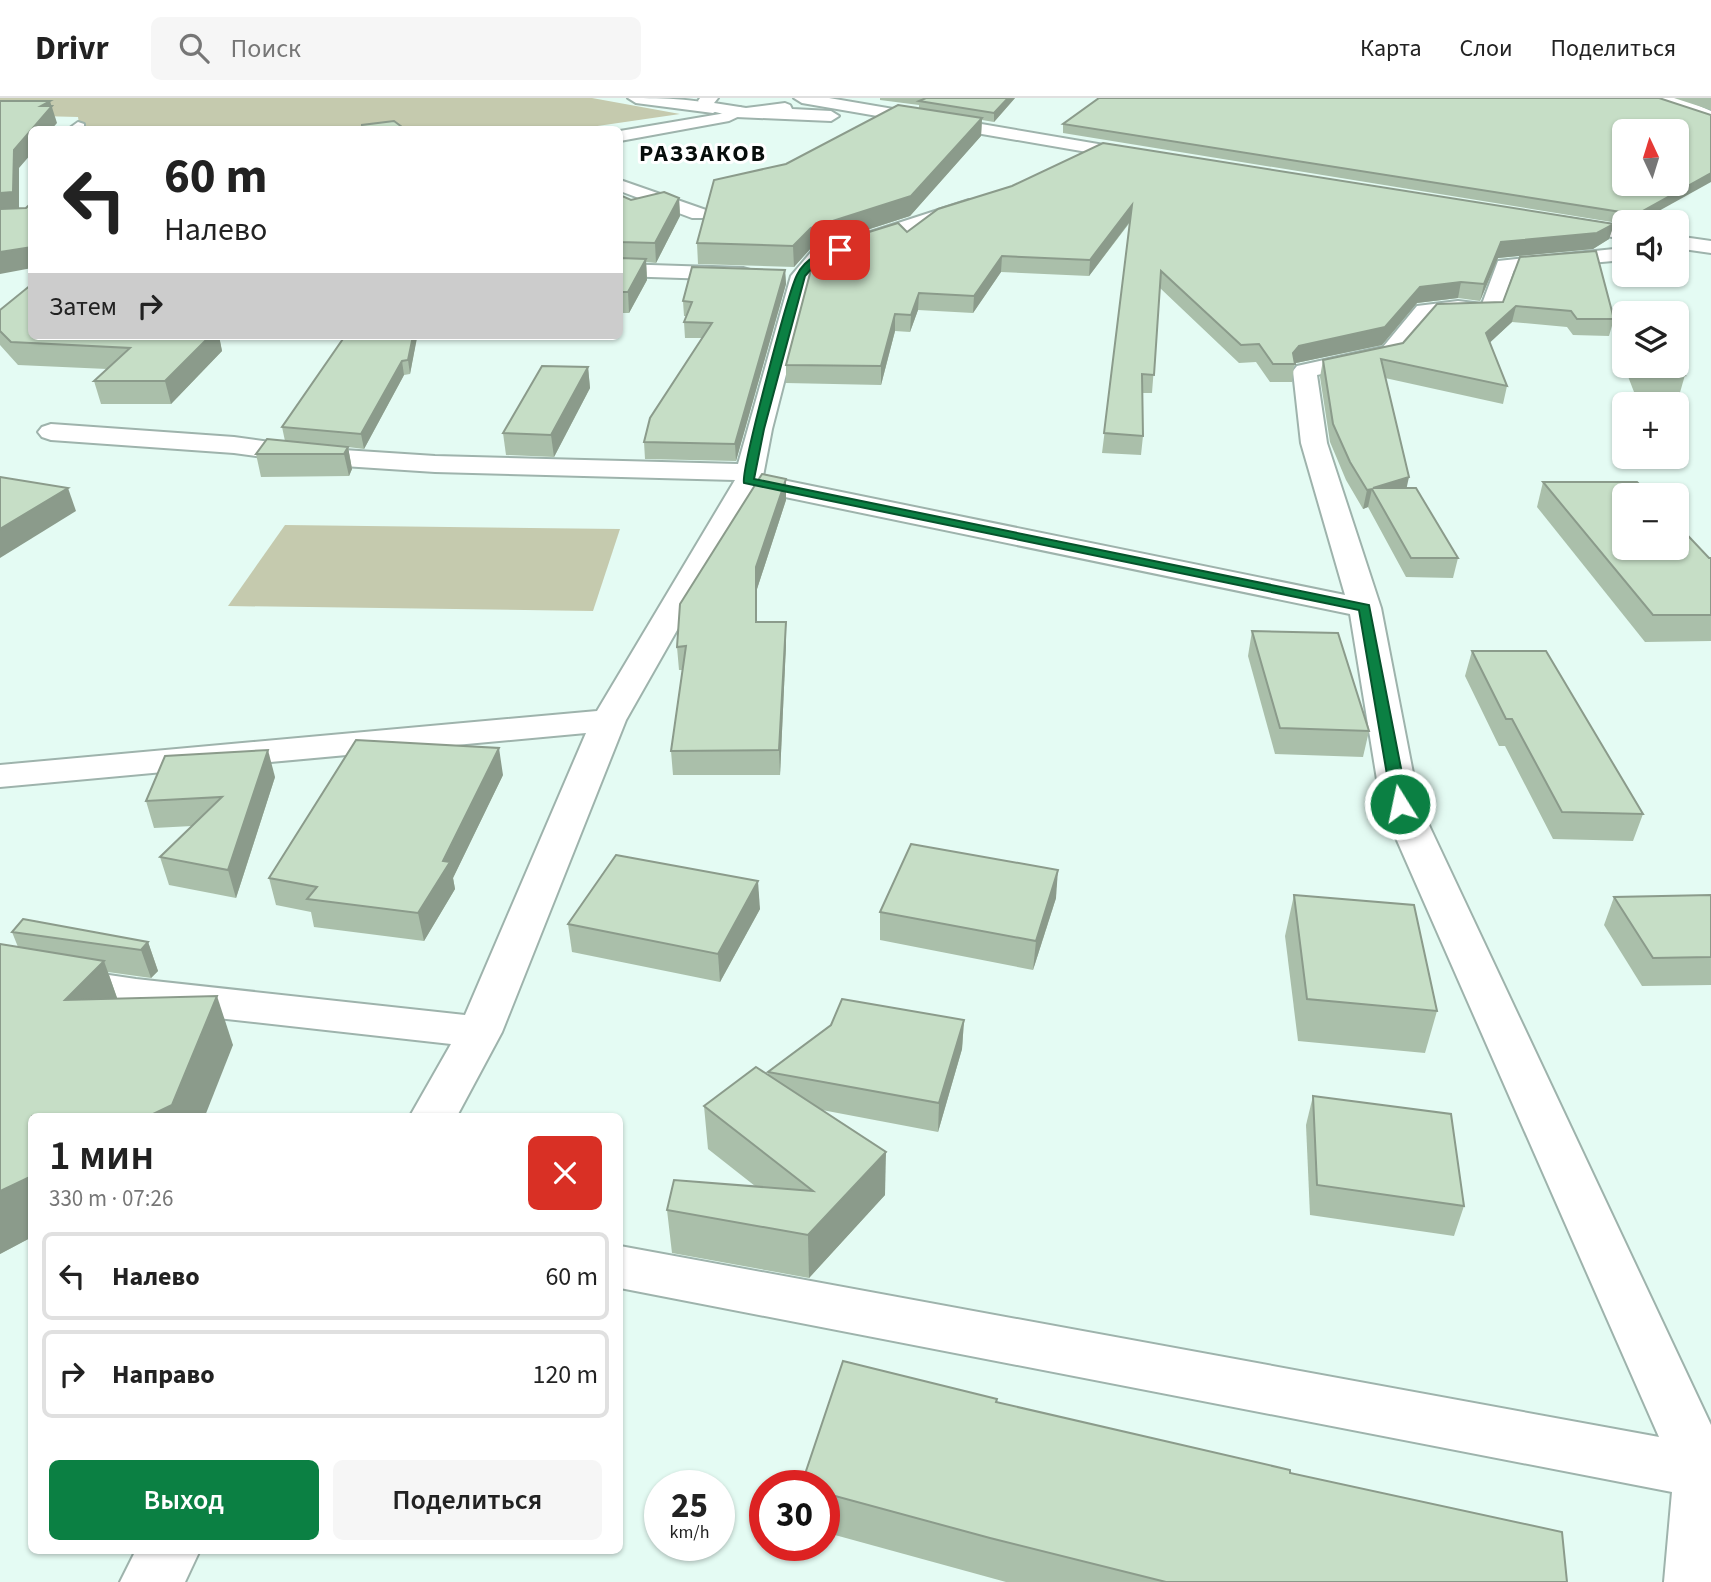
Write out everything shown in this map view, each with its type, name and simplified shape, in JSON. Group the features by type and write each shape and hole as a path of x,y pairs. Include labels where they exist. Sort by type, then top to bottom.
{"street":[{"path":"636,98 707,101 740,112 941,123"},
{"path":"761,112 787,107 794,102 791,98"},
{"path":"802,98 1168,160"},
{"path":"1651,98 1711,118"},
{"path":"1668,98 1711,118"},
{"path":"623,135 723,118 740,112"},
{"path":"1052,172 1099,149"},
{"path":"623,186 699,214"},
{"path":"623,270 778,275 819,256 992,198"},
{"path":"1541,220 1612,231"},
{"path":"1689,244 1711,247"},
{"path":"1612,255 1505,265 1490,311 1458,307 1425,311 1391,352 1305,371 1314,443 1365,608 1400,804 1707,1472"},
{"path":"436,1113 480,1032 609,720 749,476 778,275"},
{"path":"51,432 234,445 313,456 435,464 749,476 1365,608"},
{"path":"0,776 609,720"},
{"path":"0,973 136,994 480,1032"},
{"path":"623,1268 1707,1472"},
{"path":"1695,1582 1711,1417"},
{"path":"151,1582 168,1554"}],"green space":[{"path":"0,98 592,98 680,114 598,126 79,126 78,117 0,115"},
{"path":"285,525 620,529 593,611 228,606"}],"building":[{"path":"926,98 1008,98 994,113 919,101"},
{"path":"1099,98 1659,98 1711,115 1711,173 1689,185 1689,119 1612,119 1612,196 1670,196 1644,210 1612,211 1063,124"},
{"path":"0,101 50,101 41,106 52,106 35,126 28,126 28,134 14,150 13,192 0,193"},
{"path":"898,105 982,118 911,196 811,228 793,246 697,243 714,180 786,164"},
{"path":"394,121 401,126 362,126"},
{"path":"1103,143 1612,225 1597,233 1501,242 1484,284 1461,282 1420,287 1385,327 1299,346 1293,353 1295,364 1273,364 1259,344 1241,345 1161,271 1154,375 1142,374 1143,436 1104,433 1132,205 1090,260 1002,256 974,296 919,293 911,315 895,314 881,366 786,365 813,262 827,245 898,223 907,232 938,209 1012,186"},
{"path":"664,192 679,198 655,243 623,242 623,196 631,200"},
{"path":"28,206 28,248 0,252 0,209"},
{"path":"1596,251 1612,319 1577,319 1571,311 1516,306 1486,333 1507,386 1381,359 1409,477 1373,488 1416,488 1458,558 1411,558 1372,489 1367,490 1350,462 1333,424 1323,360 1403,343 1437,304 1503,302 1520,257"},
{"path":"623,258 646,259 628,292 623,292"},
{"path":"692,267 785,270 735,444 644,442 650,418 712,323 684,322 692,302 683,301"},
{"path":"28,287 28,340 206,340 165,381 94,381 130,348 11,342 0,331 0,310"},
{"path":"342,340 412,340 408,360 402,361 361,434 282,427"},
{"path":"542,366 588,367 551,435 503,433"},
{"path":"267,439 348,447 344,454 256,454"},
{"path":"762,474 786,479 756,567 756,622 786,622 779,750 671,751 686,646 677,647 680,604"},
{"path":"0,477 68,488 0,529"},
{"path":"1543,482 1638,483 1612,483 1612,560 1689,560 1689,537 1711,558 1711,615 1653,615"},
{"path":"1252,631 1338,633 1369,731 1280,728"},
{"path":"1472,651 1546,651 1643,814 1562,812 1512,719 1506,719"},
{"path":"356,740 499,748 443,861 450,862 418,913 307,899 317,887 269,878"},
{"path":"268,750 228,870 160,857 222,797 146,801 165,756"},
{"path":"911,844 1058,870 1036,941 880,912"},
{"path":"616,855 758,881 718,954 568,924"},
{"path":"1294,895 1414,905 1437,1011 1307,999"},
{"path":"1711,895 1711,957 1653,958 1614,897"},
{"path":"23,919 148,942 141,950 12,932"},
{"path":"0,944 104,961 65,1000 217,996 172,1105 155,1113 28,1113 28,1178 0,1191"},
{"path":"842,999 964,1020 939,1103 768,1072 831,1025"},
{"path":"756,1067 886,1152 808,1235 667,1210 674,1180 813,1191 704,1106"},
{"path":"1313,1096 1451,1114 1464,1206 1317,1185"},
{"path":"843,1361 997,1399 996,1402 1290,1470 1290,1473 1562,1532 1567,1582 1166,1582 840,1497 840,1470 806,1470"}],"district":[{"name":"РАЗЗАКОВ","path":"703,153"}],"route":[{"path":"840,250 819,256 801,275 754,448 748,481 1365,608 1400,804"}]}
